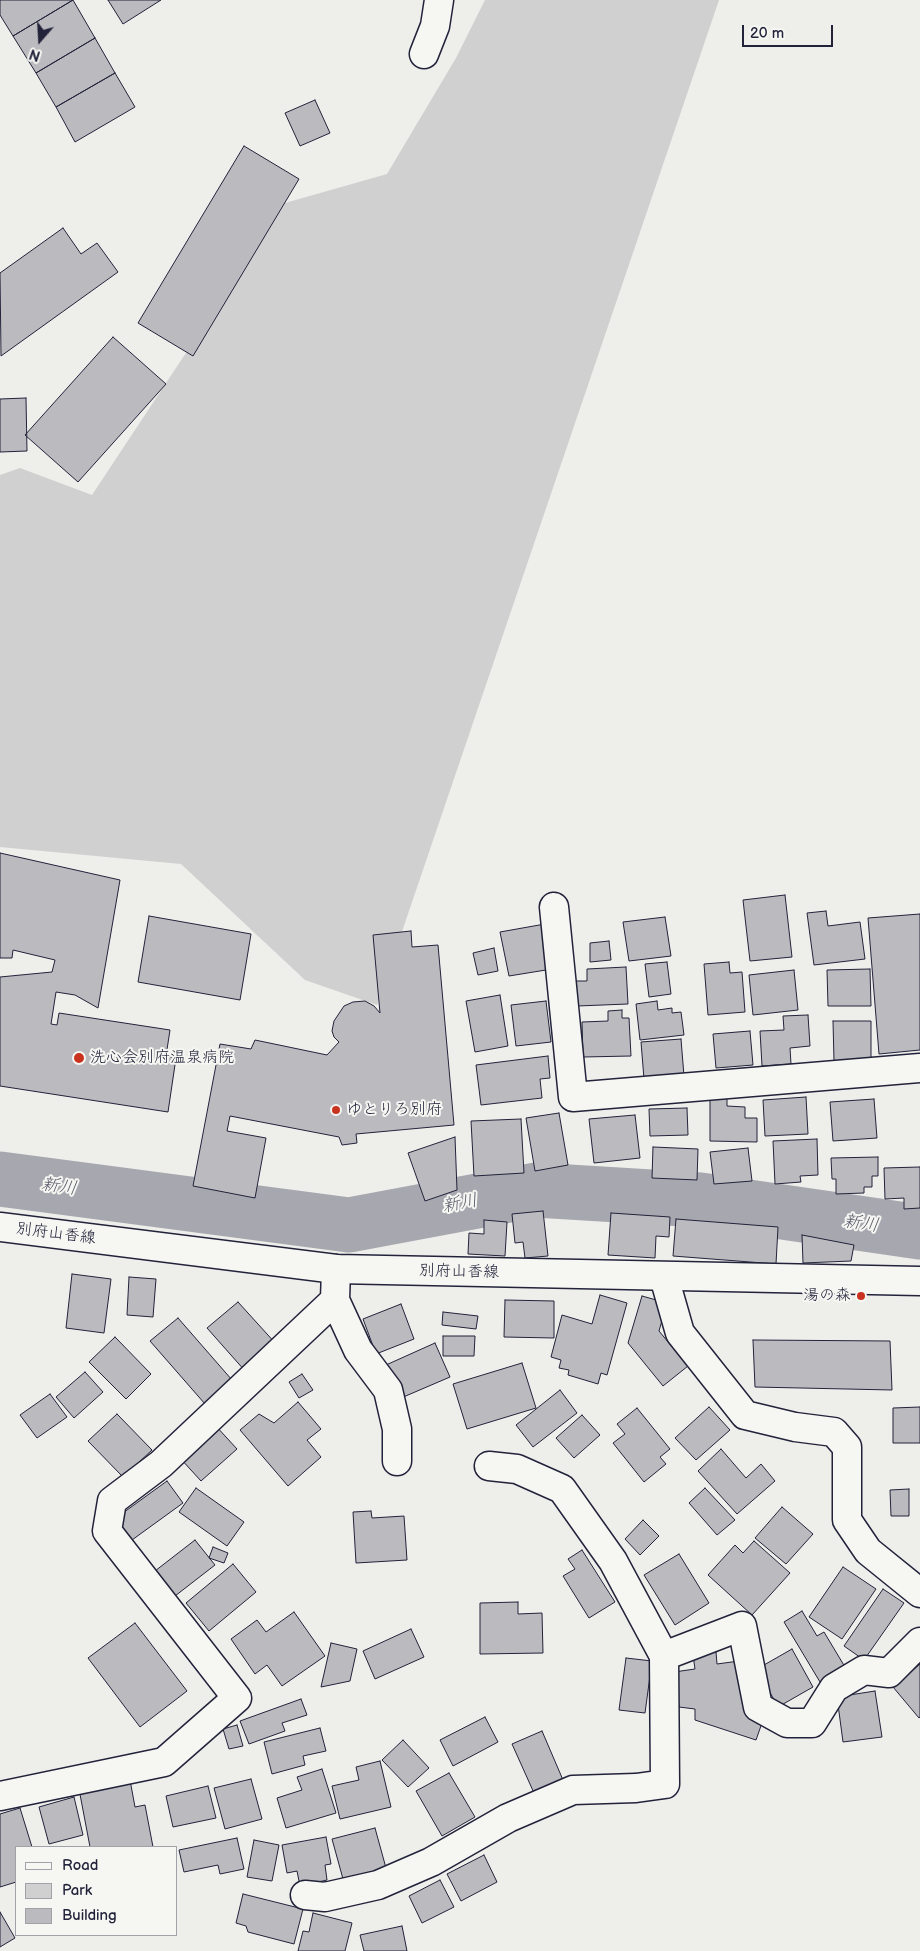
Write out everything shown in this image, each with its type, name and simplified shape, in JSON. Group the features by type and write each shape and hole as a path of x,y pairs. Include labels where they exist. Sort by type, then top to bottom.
{"street":[{"path":"424,54 434,26 440,0"},
{"path":"554,907 573,1097 920,1068"},
{"name":"別府山香線","path":"0,1227 336,1269 920,1281"},
{"path":"336,1269 335,1300 358,1350 388,1390 396,1429 397,1461"},
{"path":"664,1277 680,1333 745,1415 795,1427 834,1432 847,1447 847,1520 868,1551 920,1593"},
{"path":"0,1796 164,1762 237,1698 107,1531 112,1502 161,1464 335,1300"},
{"path":"305,1895 325,1897 378,1885 430,1862 508,1818 573,1790 636,1788 665,1784 664,1656 613,1561 562,1489 517,1469 489,1466"},
{"path":"664,1656 742,1626 758,1707 787,1723 812,1723 834,1688 864,1670 889,1673 920,1642"}],"green space":[{"path":"485,0 719,0 377,1005 305,980 181,864 0,847 0,475 20,468 92,495 285,203 387,174 456,58"}],"building":[{"path":"0,0 73,0 13,36 0,15"},
{"path":"73,0 95,38 36,73 13,36"},
{"path":"108,0 161,0 123,24"},
{"path":"95,38 115,73 56,107 36,73"},
{"path":"115,73 135,107 75,142 56,107"},
{"path":"315,100 330,133 300,146 285,113"},
{"path":"244,146 299,179 193,356 138,323"},
{"path":"63,228 81,254 97,243 118,272 1,356 0,273"},
{"path":"113,337 166,384 78,482 25,435"},
{"path":"26,398 27,451 0,452 0,399"},
{"path":"0,853 120,880 98,1008 75,995 56,992 51,1024 57,1025 59,1013 170,1030 166,1056 176,1058 168,1112 0,1086 0,977 52,972 55,960 13,950 12,958 0,958"},
{"path":"785,895 792,957 750,961 743,900"},
{"path":"826,911 828,926 860,922 865,959 814,965 807,913"},
{"path":"920,914 920,1050 879,1054 868,918"},
{"path":"149,916 251,934 240,1000 138,982"},
{"path":"665,917 671,956 629,961 623,922"},
{"path":"545,924 552,969 509,976 500,932"},
{"path":"411,931 412,947 438,945 454,1125 356,1134 357,1143 342,1145 339,1137 230,1116 227,1131 266,1138 255,1198 193,1186 220,1044 251,1049 255,1040 327,1055 339,1042 334,1037 332,1031 334,1021 344,1006 353,1002 365,1001 374,1006 380,1013 373,935"},
{"path":"609,941 611,960 590,962 590,943"},
{"path":"494,948 498,971 478,975 473,953"},
{"path":"667,962 671,994 649,997 645,964"},
{"path":"729,962 730,973 742,972 745,1012 708,1015 704,964"},
{"path":"626,967 628,1004 577,1006 575,981 587,981 587,969"},
{"path":"870,969 871,1006 828,1006 827,970"},
{"path":"794,970 798,1010 753,1015 749,975"},
{"path":"500,995 508,1046 475,1052 466,1001"},
{"path":"546,1001 551,1042 516,1046 511,1005"},
{"path":"657,1001 658,1010 672,1008 672,1013 681,1012 684,1035 640,1040 636,1004"},
{"path":"622,1010 622,1018 629,1018 631,1056 583,1057 582,1022 608,1021 608,1011"},
{"path":"808,1015 810,1046 790,1048 791,1064 762,1066 760,1031 784,1030 783,1016"},
{"path":"833,1021 871,1021 871,1061 834,1061"},
{"path":"750,1031 753,1065 716,1068 713,1034"},
{"path":"681,1039 684,1076 644,1079 641,1042"},
{"path":"548,1056 550,1078 540,1079 542,1098 481,1105 476,1065"},
{"path":"710,1095 727,1095 727,1106 745,1107 745,1118 757,1118 757,1142 710,1141"},
{"path":"806,1097 808,1134 765,1136 763,1100"},
{"path":"874,1099 877,1138 833,1141 830,1102"},
{"path":"687,1108 688,1135 650,1136 649,1109"},
{"path":"559,1113 568,1165 535,1171 526,1118"},
{"path":"635,1115 640,1158 594,1163 589,1119"},
{"path":"521,1119 524,1173 474,1176 471,1121"},
{"path":"455,1137 457,1190 425,1201 408,1153"},
{"path":"817,1139 818,1175 800,1176 801,1182 775,1184 773,1141"},
{"path":"653,1147 698,1149 697,1180 652,1178"},
{"path":"748,1148 752,1181 714,1184 710,1152"},
{"path":"878,1157 878,1176 872,1176 872,1187 864,1187 864,1193 836,1194 836,1179 832,1179 831,1158"},
{"path":"920,1167 920,1208 904,1209 904,1198 885,1199 884,1168"},
{"path":"543,1211 548,1256 525,1258 523,1242 515,1243 512,1214"},
{"path":"611,1213 670,1217 669,1237 656,1236 655,1258 608,1255"},
{"path":"676,1219 778,1227 776,1264 673,1256"},
{"path":"484,1220 507,1222 505,1256 468,1254 469,1233 484,1234"},
{"path":"802,1235 854,1245 851,1261 803,1263"},
{"path":"72,1274 111,1279 104,1333 66,1328"},
{"path":"129,1277 156,1279 153,1317 127,1315"},
{"path":"600,1295 627,1303 607,1375 601,1373 598,1384 568,1375 569,1370 559,1368 561,1360 551,1357 562,1315 592,1324"},
{"path":"642,1296 667,1303 659,1331 688,1366 663,1386 628,1343"},
{"path":"505,1300 554,1301 554,1338 504,1337"},
{"path":"238,1302 277,1345 246,1372 207,1328"},
{"path":"401,1304 414,1339 376,1354 363,1319"},
{"path":"443,1312 478,1316 476,1329 442,1325"},
{"path":"178,1318 239,1388 212,1412 150,1341"},
{"path":"443,1336 475,1336 474,1356 443,1356"},
{"path":"115,1337 151,1374 126,1399 89,1362"},
{"path":"753,1340 890,1341 892,1390 755,1387"},
{"path":"435,1343 450,1377 401,1398 386,1365"},
{"path":"522,1363 536,1408 467,1429 453,1384"},
{"path":"85,1372 103,1392 74,1418 56,1397"},
{"path":"302,1374 313,1390 299,1398 289,1382"},
{"path":"560,1390 577,1413 533,1447 516,1425"},
{"path":"50,1394 67,1417 37,1438 20,1415"},
{"path":"298,1402 321,1429 307,1440 321,1457 288,1486 240,1430 259,1414 274,1423"},
{"path":"709,1407 730,1430 696,1460 675,1438"},
{"path":"920,1407 920,1443 893,1443 893,1408"},
{"path":"637,1408 670,1449 660,1457 666,1464 644,1482 613,1443 625,1434 617,1424"},
{"path":"117,1414 152,1450 123,1477 88,1441"},
{"path":"582,1415 600,1435 574,1458 556,1438"},
{"path":"215,1425 237,1449 201,1481 180,1458"},
{"path":"721,1449 746,1478 761,1464 775,1481 737,1514 698,1471"},
{"path":"167,1481 183,1503 132,1540 116,1518"},
{"path":"196,1488 244,1522 227,1546 179,1512"},
{"path":"705,1488 735,1520 717,1535 689,1503"},
{"path":"909,1489 909,1516 891,1516 890,1490"},
{"path":"782,1507 813,1534 786,1564 755,1538"},
{"path":"371,1511 372,1518 404,1516 407,1560 356,1563 353,1512"},
{"path":"643,1520 659,1536 640,1555 625,1539"},
{"path":"195,1540 215,1565 175,1596 155,1571"},
{"path":"754,1541 790,1573 752,1615 708,1575 735,1545 743,1553"},
{"path":"213,1547 228,1553 224,1563 209,1558"},
{"path":"582,1550 615,1602 589,1618 563,1576 575,1569 568,1559"},
{"path":"679,1554 709,1603 675,1625 644,1575"},
{"path":"233,1564 256,1592 209,1631 186,1603"},
{"path":"843,1567 876,1589 842,1639 809,1617"},
{"path":"883,1589 904,1603 864,1660 844,1646"},
{"path":"518,1602 518,1614 542,1613 543,1653 480,1654 480,1603"},
{"path":"802,1611 817,1636 824,1632 845,1667 820,1682 784,1622"},
{"path":"294,1612 325,1656 282,1686 267,1665 255,1674 231,1639 257,1620 266,1632"},
{"path":"135,1623 187,1691 140,1727 88,1658"},
{"path":"411,1629 424,1657 375,1679 363,1651"},
{"path":"331,1643 357,1649 350,1681 321,1687"},
{"path":"792,1649 813,1687 778,1707 757,1669"},
{"path":"716,1652 717,1664 739,1661 747,1715 763,1720 756,1740 695,1720 695,1709 679,1707 674,1672 695,1669 693,1655"},
{"path":"626,1658 652,1661 645,1713 619,1710"},
{"path":"920,1664 920,1717 919,1718 893,1687"},
{"path":"875,1691 882,1737 843,1742 837,1697"},
{"path":"301,1699 307,1715 282,1723 285,1731 249,1744 240,1721"},
{"path":"485,1717 498,1742 453,1766 440,1740"},
{"path":"237,1725 243,1746 229,1749 223,1729"},
{"path":"320,1728 326,1751 303,1756 305,1765 272,1774 264,1742"},
{"path":"542,1731 563,1780 534,1793 512,1744"},
{"path":"403,1740 429,1768 408,1787 382,1760"},
{"path":"380,1761 391,1807 340,1819 332,1786 359,1780 356,1767"},
{"path":"322,1769 336,1813 286,1828 277,1798 302,1790 297,1777"},
{"path":"449,1773 475,1817 442,1836 416,1791"},
{"path":"251,1779 262,1819 225,1829 214,1788"},
{"path":"130,1780 135,1807 145,1805 153,1846 90,1846 79,1789"},
{"path":"208,1786 216,1818 173,1827 166,1796"},
{"path":"74,1797 83,1835 49,1844 39,1807"},
{"path":"20,1808 32,1846 15,1846 15,1882 0,1887 0,1814"},
{"path":"375,1828 386,1868 343,1879 332,1839"},
{"path":"326,1837 331,1864 325,1865 327,1880 300,1886 297,1871 287,1873 282,1845"},
{"path":"237,1838 244,1869 220,1874 218,1865 184,1872 179,1850"},
{"path":"254,1840 279,1845 272,1881 247,1877"},
{"path":"484,1855 497,1882 461,1901 447,1874"},
{"path":"440,1880 454,1907 422,1923 409,1896"},
{"path":"243,1894 303,1909 294,1944 248,1932 246,1926 236,1923"},
{"path":"0,1912 15,1938 0,1947"},
{"path":"313,1913 352,1923 345,1951 298,1951 303,1931 309,1932"},
{"path":"402,1926 407,1951 364,1951 360,1935"}],"waterway":[{"name":"新川","path":"0,1179 349,1225 536,1190 700,1200 920,1232"}],"place":[{"name":"洗心会別府温泉病院","path":"79,1058"},
{"name":"ゆとりろ別府","path":"336,1110"},
{"name":"湯の森","path":"861,1296"}]}
